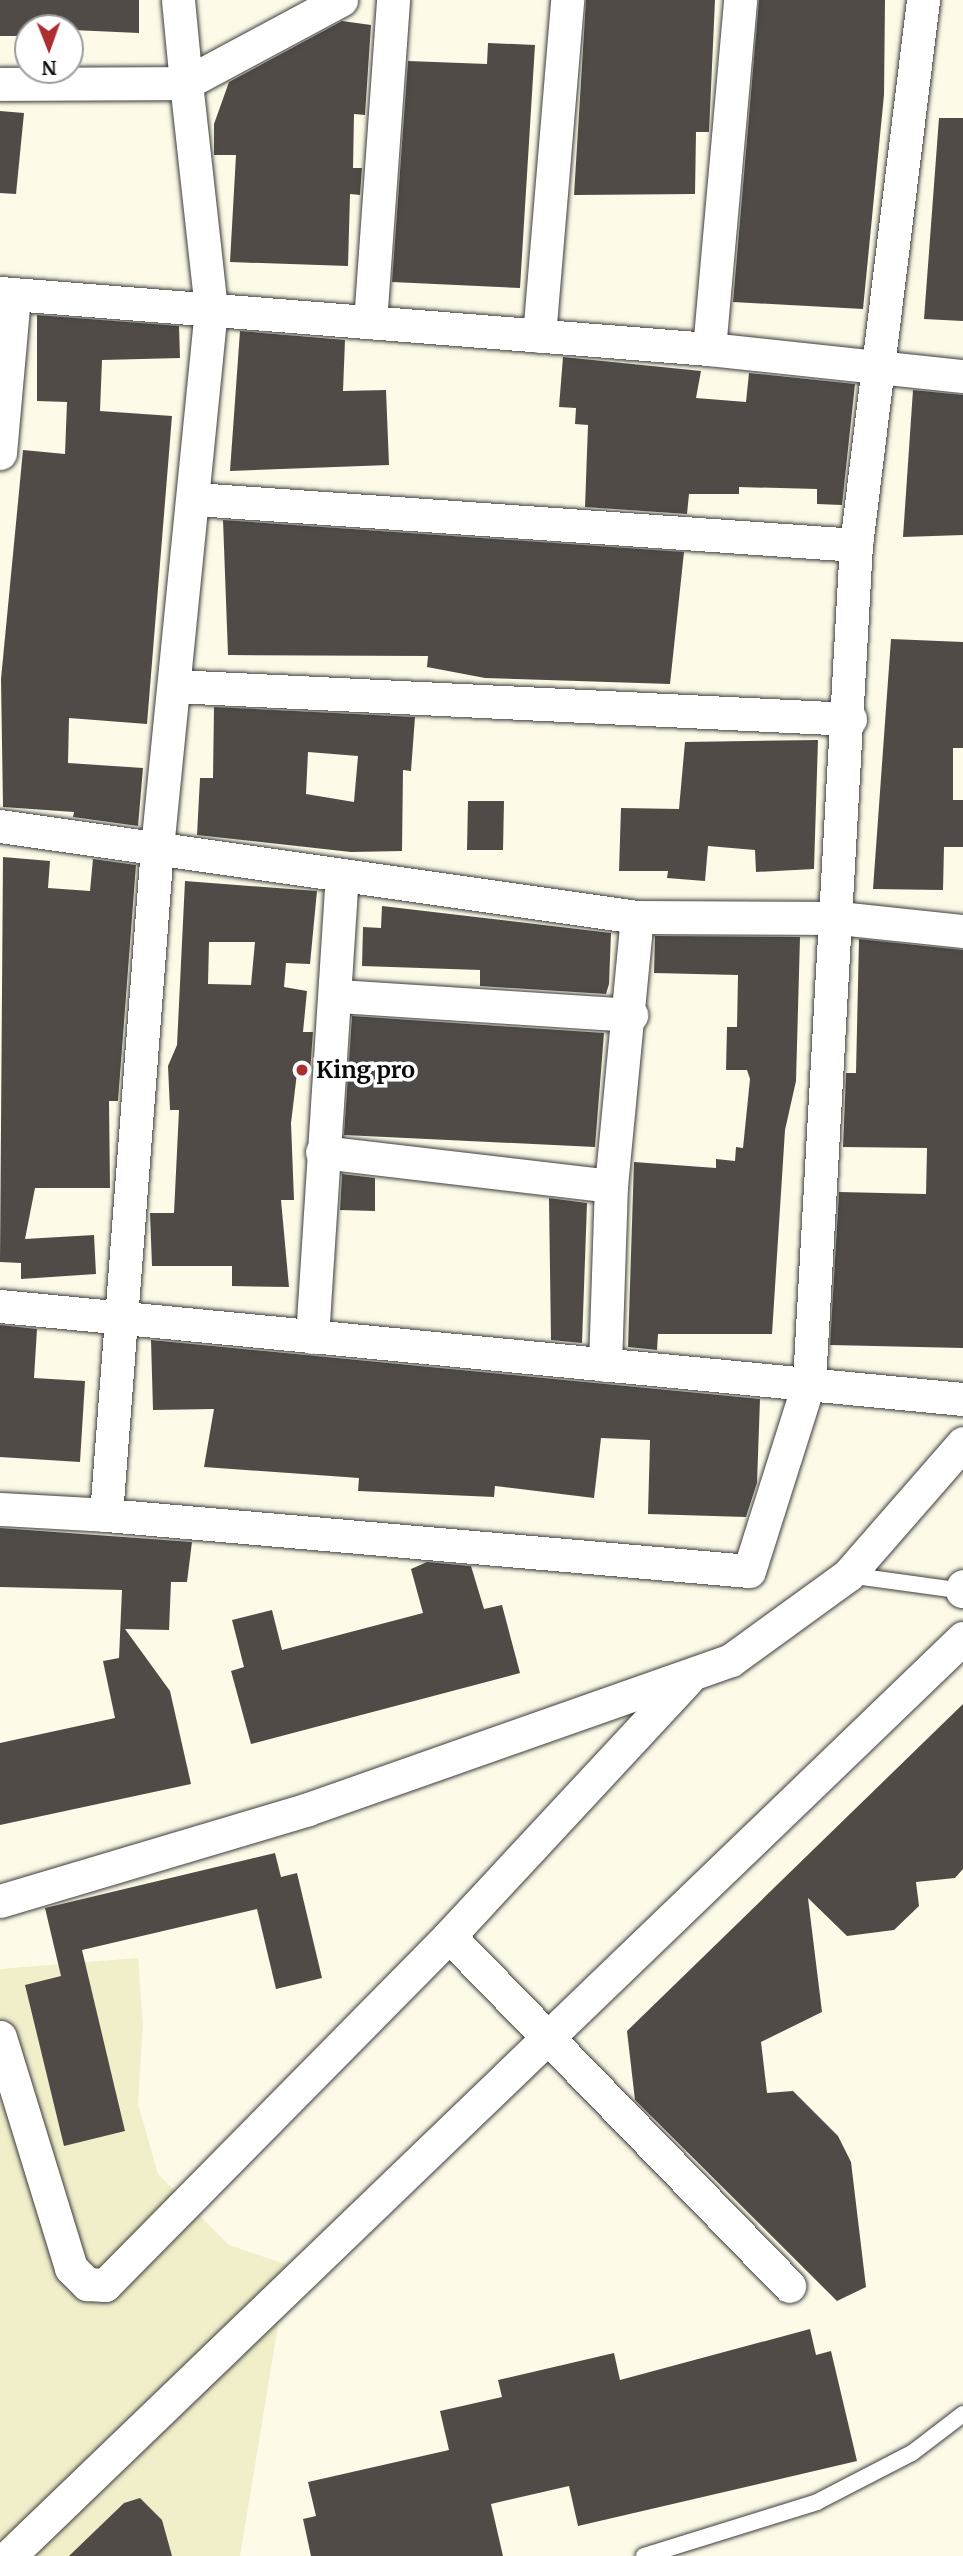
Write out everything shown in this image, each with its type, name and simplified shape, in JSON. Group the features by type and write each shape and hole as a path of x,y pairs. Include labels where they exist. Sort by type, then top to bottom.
{"street":[{"path":"106,1515 157,848 195,499 211,309 178,0"},
{"path":"0,84 186,83 341,0"},
{"path":"370,322 393,0"},
{"path":"539,336 567,0"},
{"path":"709,349 740,0"},
{"path":"0,1509 106,1515 749,1571 809,1382 839,918 856,545 883,364 923,0"},
{"path":"0,453 7,294 709,349 883,364 963,376"},
{"path":"195,499 856,545"},
{"path":"174,685 850,719"},
{"path":"0,826 342,878 637,916 839,918 963,931"},
{"path":"312,1337 322,1152 339,996 342,878"},
{"path":"605,1365 611,1186 631,1015 637,916"},
{"path":"339,996 631,1015"},
{"path":"322,1152 611,1186"},
{"path":"0,1306 605,1365 809,1382 963,1399"},
{"path":"0,1901 308,1809 687,1680 731,1660 848,1576 963,1443"},
{"path":"9,2556 963,1638"},
{"path":"0,2037 71,2268 87,2284 105,2285 449,1936 687,1680"},
{"path":"449,1936 789,2286"}],"lane":[{"path":"848,1576 963,1589"},
{"path":"644,2556 817,2502 912,2453 963,2414"}],"shaded area":[{"path":"138,1958 143,2025 138,2104 158,2174 229,2245 288,2265 240,2556 0,2556 0,1969"}],"building":[{"path":"0,0 139,0 139,33 84,31 84,14 14,14 14,36 0,36"},
{"path":"586,0 715,0 709,132 696,132 695,194 574,195"},
{"path":"759,0 885,0 884,95 863,309 733,302"},
{"path":"342,21 371,25 365,115 354,114 353,168 362,168 360,195 350,194 348,266 230,262 236,155 214,155 214,124 229,82"},
{"path":"488,43 535,45 520,288 392,282 408,61 487,64"},
{"path":"0,111 24,113 16,194 0,193"},
{"path":"939,118 963,118 963,321 924,319"},
{"path":"37,315 179,326 180,358 102,360 100,411 172,416 147,724 69,718 68,763 143,768 138,826 73,817 74,812 3,807 1,679 23,450 65,454 67,402 37,401"},
{"path":"240,331 345,340 343,391 386,390 389,465 230,471"},
{"path":"563,357 701,371 696,398 746,402 749,373 855,384 842,505 817,504 817,489 739,487 739,494 689,494 687,514 585,507 588,425 575,424 576,408 559,407"},
{"path":"913,390 963,395 963,535 903,537"},
{"path":"223,520 684,552 670,684 485,678 427,667 428,656 228,655"},
{"path":"891,639 963,642 963,748 953,748 953,800 963,800 963,847 944,847 943,890 873,889"},
{"path":"214,707 415,717 411,771 403,770 402,851 351,852 197,835 200,778 213,778","holes":["308,752 358,756 354,802 306,794"]},
{"path":"818,740 814,869 756,872 755,850 708,846 705,881 667,878 668,871 619,871 621,808 679,809 685,742"},
{"path":"468,801 504,801 503,850 467,850"},
{"path":"3,857 50,861 48,888 90,891 93,859 136,865 118,1101 109,1101 110,1188 35,1188 25,1239 94,1235 96,1274 21,1279 21,1263 0,1262"},
{"path":"185,881 317,891 310,964 286,963 284,987 307,991 303,1032 313,1032 310,1073 297,1073 291,1123 294,1200 281,1200 289,1287 232,1286 232,1266 152,1266 150,1213 174,1213 179,1110 170,1110 168,1066 177,1045","holes":["209,942 255,942 251,985 208,984"]},
{"path":"382,906 611,933 609,984 606,994 480,986 480,970 362,966 363,927 381,928"},
{"path":"655,936 800,937 796,1081 785,1130 772,1334 658,1334 657,1350 628,1347 634,1162 716,1168 716,1159 735,1161 736,1147 743,1148 750,1079 747,1070 726,1070 727,1027 737,1027 738,975 654,973"},
{"path":"859,939 963,950 963,1348 830,1345 839,1192 926,1194 927,1148 843,1147 846,1073 856,1073"},
{"path":"352,1016 604,1033 595,1147 344,1135"},
{"path":"342,1174 375,1178 375,1211 340,1210"},
{"path":"549,1198 587,1203 582,1343 551,1340"},
{"path":"0,1325 37,1329 34,1378 85,1381 80,1462 0,1457"},
{"path":"151,1340 760,1399 757,1483 746,1517 648,1514 650,1440 601,1438 594,1498 495,1486 494,1497 358,1491 359,1478 204,1467 214,1409 153,1410"},
{"path":"0,1528 192,1542 187,1582 171,1582 169,1630 125,1629 170,1691 191,1784 0,1825 0,1743 115,1718 103,1661 119,1658 122,1590 0,1587"},
{"path":"427,1562 471,1566 484,1609 502,1605 520,1673 251,1744 231,1671 244,1667 232,1620 272,1610 282,1650 423,1613 411,1569"},
{"path":"963,1704 963,1869 955,1878 916,1882 919,1906 894,1930 847,1936 808,1898 822,2012 761,2042 767,2093 793,2091 838,2136 851,2162 866,2287 837,2301 635,2100 627,2031"},
{"path":"275,1853 281,1877 297,1873 322,1978 276,1989 257,1909 82,1950 125,2131 64,2146 25,1985 61,1976 45,1908"},
{"path":"810,2329 816,2355 831,2351 857,2461 578,2526 569,2486 491,2504 503,2556 311,2556 303,2519 316,2516 308,2482 449,2450 440,2411 502,2397 498,2380 614,2353 620,2380"},
{"path":"140,2498 162,2520 172,2556 69,2556 124,2503"}],"place":[{"name":"King pro","path":"302,1070"}]}
